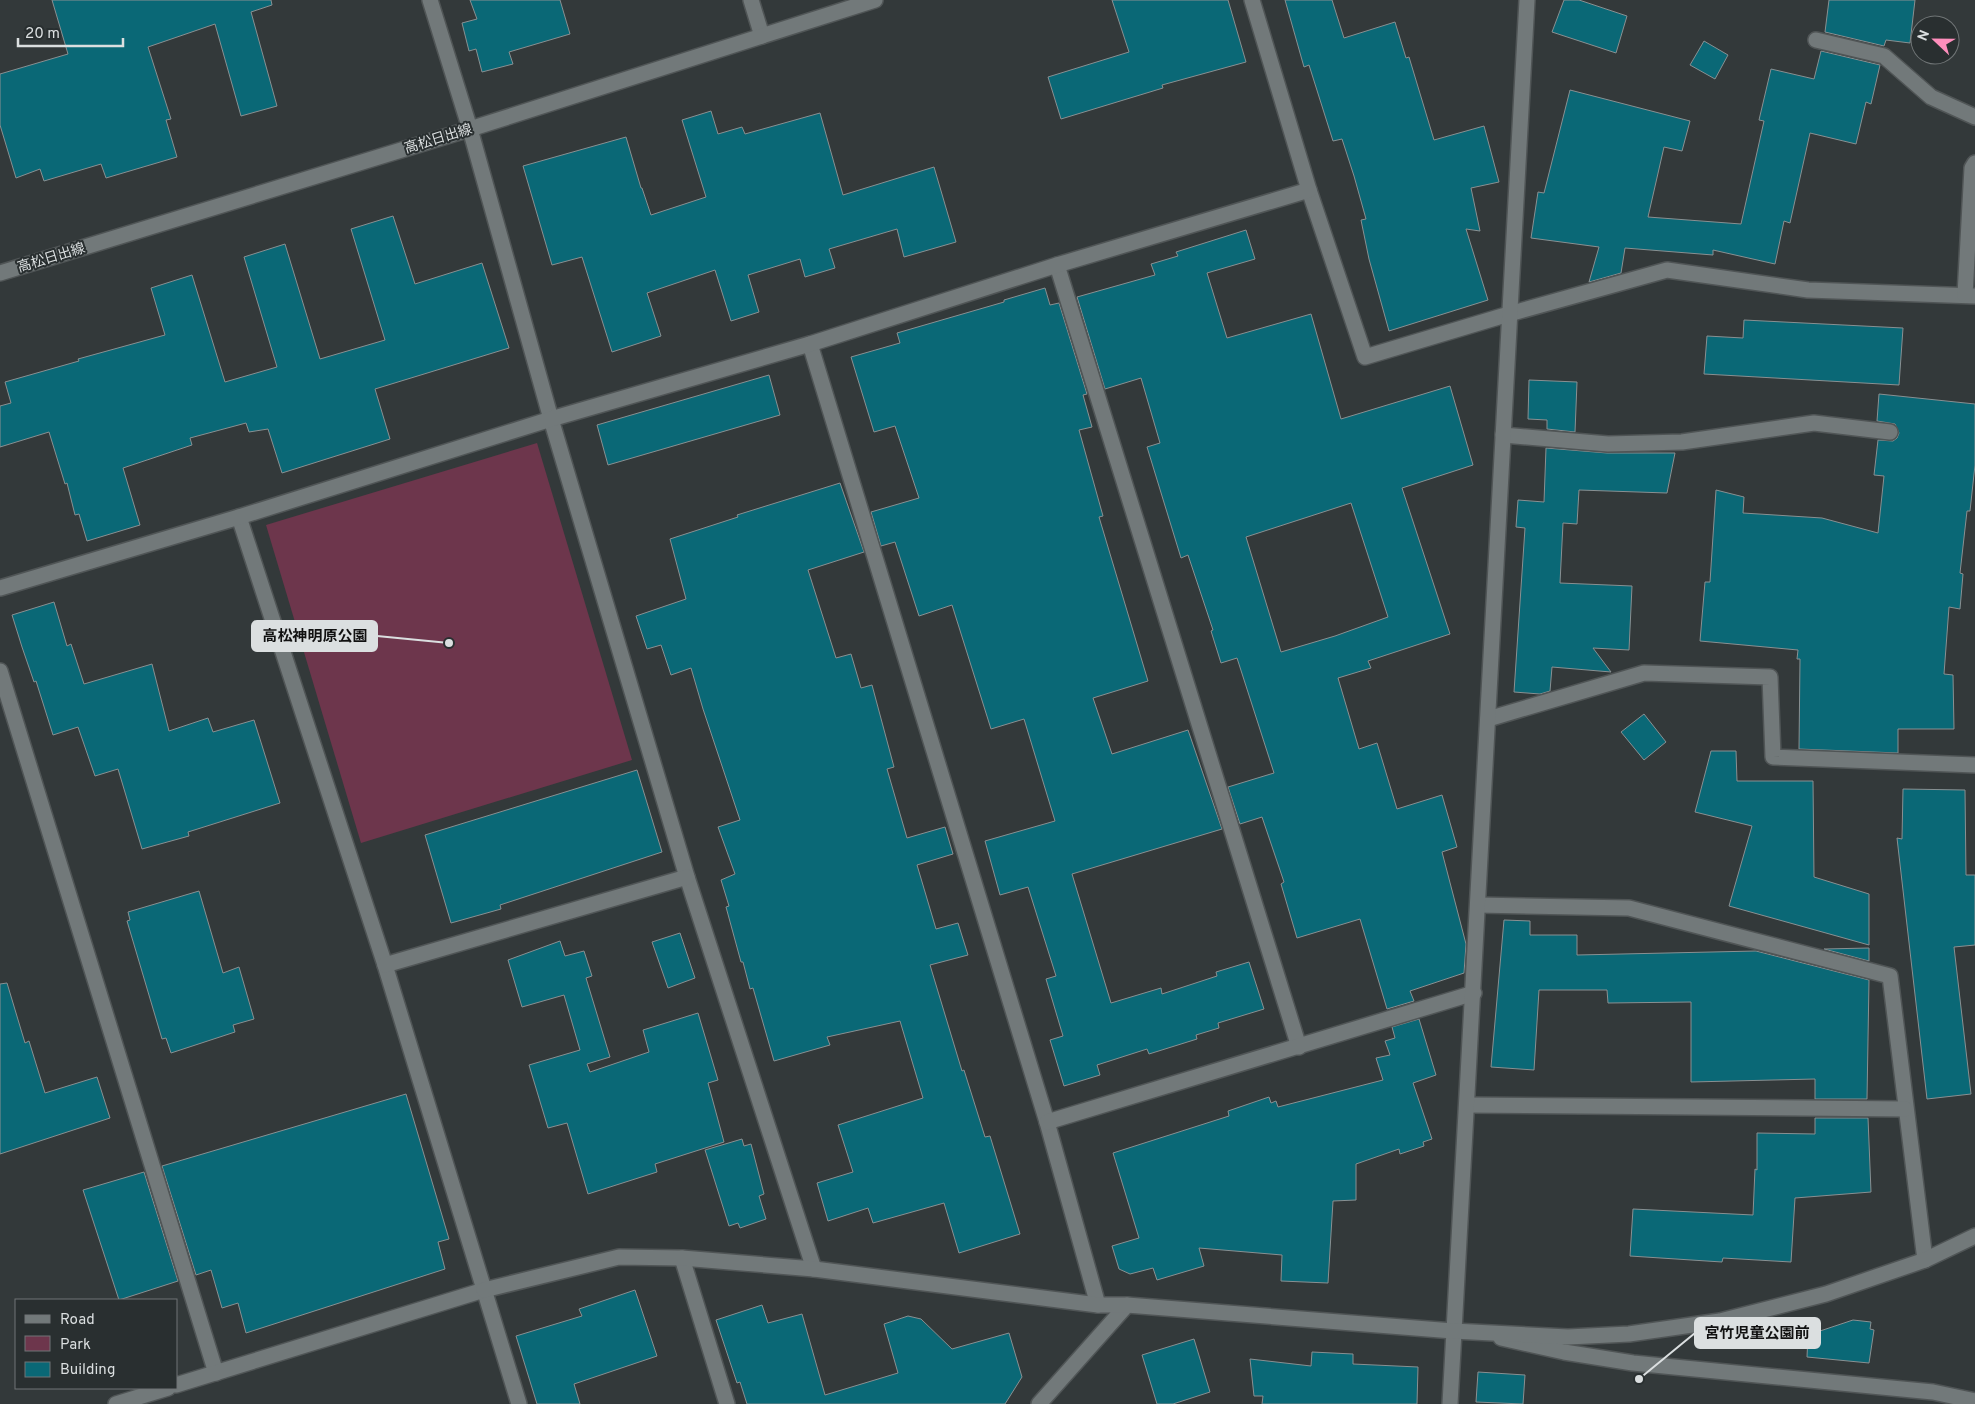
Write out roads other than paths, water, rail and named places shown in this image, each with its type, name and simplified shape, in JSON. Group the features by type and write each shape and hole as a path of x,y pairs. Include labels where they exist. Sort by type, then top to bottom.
{"street":[{"path":"430,0 470,128 551,419 687,877 814,1269"},
{"path":"750,0 762,36"},
{"name":"高松日出線","path":"0,273 470,128 875,0"},
{"path":"1252,0 1309,190 1365,357 1667,270 1808,290 1970,296 1972,168 1975,163"},
{"path":"1450,1404 1527,0"},
{"path":"1816,40 1884,56 1931,96 1975,117"},
{"path":"0,588 239,517 551,419 810,344 1057,265 1309,190"},
{"path":"1057,265 1299,1047"},
{"path":"810,344 1047,1122 1098,1305"},
{"path":"1503,435 1608,444 1682,442 1814,423 1890,432"},
{"path":"239,517 385,965 519,1404"},
{"path":"0,671 216,1373"},
{"path":"1488,719 1644,673 1770,677 1773,758 1975,765"},
{"path":"385,965 687,877"},
{"path":"1478,905 1629,908 1890,976 1925,1260"},
{"path":"1047,1122 1474,993"},
{"path":"1467,1105 1905,1109"},
{"path":"178,1384 484,1290 619,1257 682,1258 814,1269 1098,1305 1127,1305 1453,1331 1568,1338 1662,1330 1720,1321 1826,1294 1925,1260 1975,1236"},
{"path":"682,1258 727,1404"},
{"path":"1039,1404 1127,1305"},
{"path":"1481,1333 1564,1352 1633,1363 1933,1392 1975,1401"},
{"path":"116,1404 165,1389"}],"place":[{"name":"高松神明原公園","path":"449,643"},
{"name":"宮竹児童公園前","path":"1639,1379"}]}
